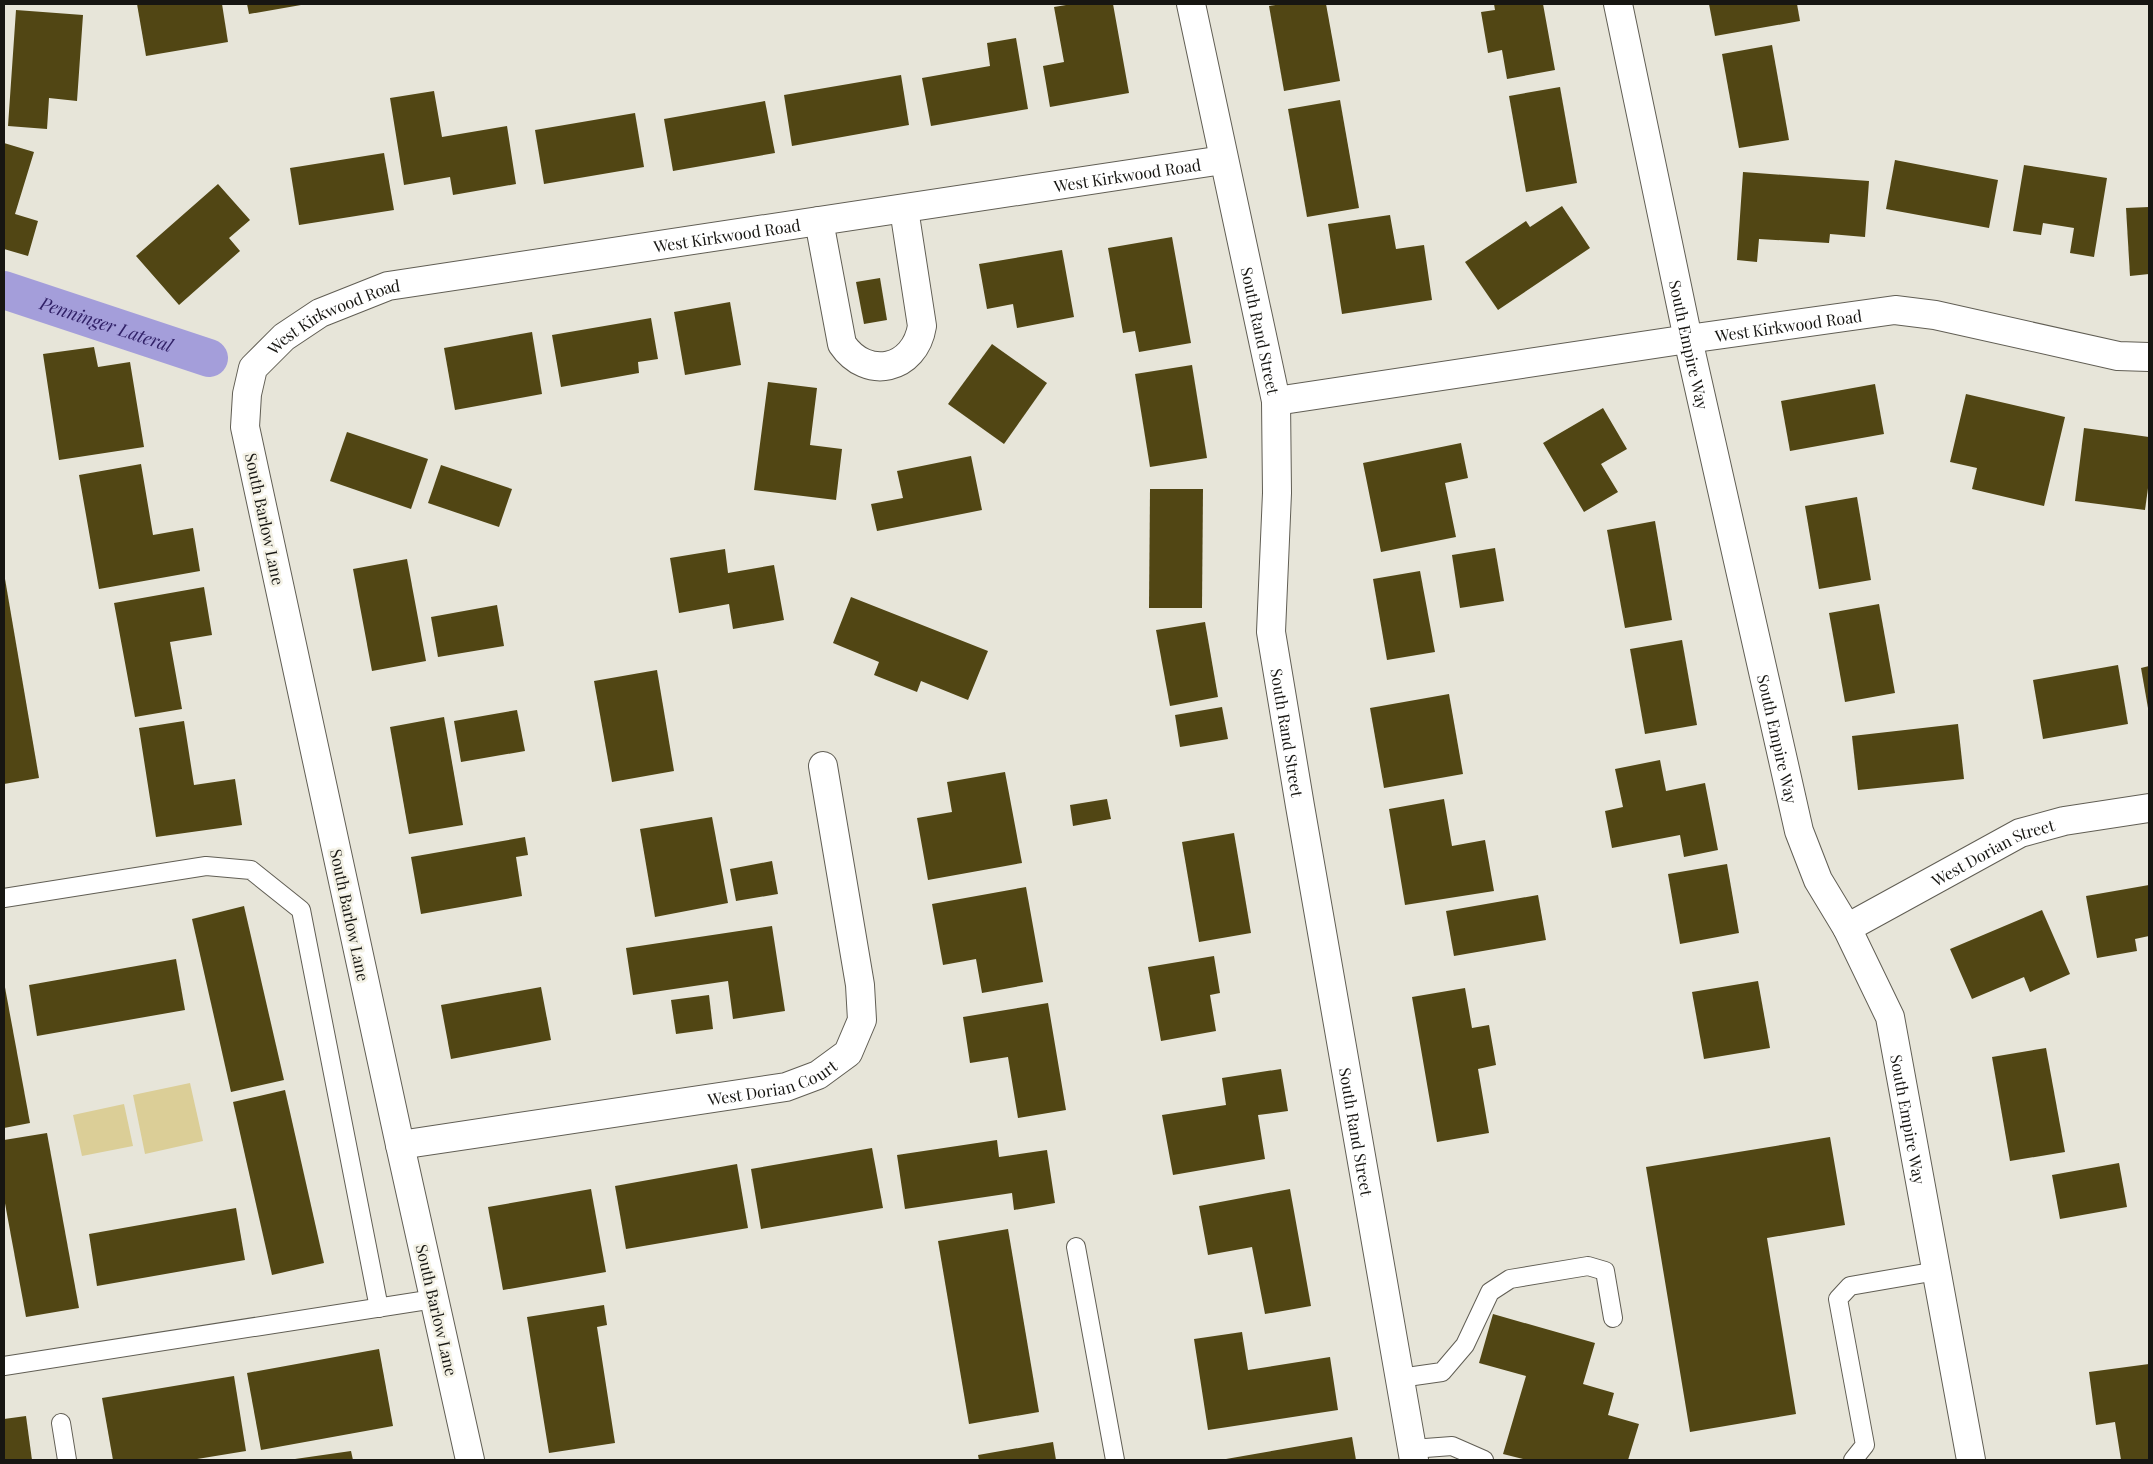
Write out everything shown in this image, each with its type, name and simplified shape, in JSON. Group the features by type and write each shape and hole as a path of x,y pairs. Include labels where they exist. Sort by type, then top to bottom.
{"street":[{"name":"South Rand Street","path":"1191,4 1276,401 1277,493 1271,632 1413,1455"},
{"name":"South Empire Way","path":"1618,4 1688,339 1799,831 1818,880 1847,928 1890,1017 1971,1460"},
{"name":"West Kirkwood Road","path":"253,368 284,337 320,313 388,286 1223,160"},
{"path":"818,221 842,344 854,358 867,365 891,365 910,353 920,337 922,326 904,209"},
{"name":"West Kirkwood Road","path":"1276,401 1895,310 1935,315 2118,356 2149,357"},
{"name":"South Barlow Lane","path":"253,368 247,394 245,427 470,1460"},
{"name":"West Dorian Court","path":"400,1145 786,1087 818,1074 848,1053 862,1020 860,985 823,766"},
{"name":"West Dorian Street","path":"1847,928 2020,833 2064,821 2149,808"}],"lane":[{"path":"4,898 206,866 251,870 301,910 379,1308"},
{"path":"1076,1247 1115,1460"},
{"path":"1400,1378 1442,1372 1465,1345 1490,1292 1510,1279 1588,1266 1605,1271 1613,1318"},
{"path":"1853,1460 1865,1445 1838,1299 1850,1286 1937,1272"},
{"path":"4,1366 434,1299"},
{"path":"61,1423 67,1460"},
{"path":"1413,1455 1452,1446 1484,1460"}],"shaded area":[{"path":"190,1083 203,1141 145,1154 133,1095"},
{"path":"124,1104 133,1146 82,1156 73,1115"}],"building":[{"path":"137,4 222,4 228,42 146,56"},
{"path":"247,4 301,4 301,5 249,14"},
{"path":"1072,4 1113,4 1129,93 1050,107 1043,66 1064,62 1054,7"},
{"path":"1283,4 1326,4 1340,81 1284,91 1269,6"},
{"path":"1494,4 1543,4 1555,70 1507,79 1502,50 1488,53 1481,12 1495,10"},
{"path":"1709,4 1797,4 1800,21 1715,36"},
{"path":"16,10 83,15 77,101 49,98 47,129 8,126"},
{"path":"1016,38 1028,109 931,126 922,78 990,66 987,43"},
{"path":"1772,45 1789,140 1739,148 1722,54"},
{"path":"901,75 909,125 792,146 784,95"},
{"path":"1560,87 1577,183 1526,192 1509,96"},
{"path":"434,91 442,137 507,126 516,184 453,195 450,177 404,185 390,98"},
{"path":"1340,100 1359,208 1307,217 1288,109"},
{"path":"765,101 775,153 673,171 664,119"},
{"path":"635,113 644,167 544,184 535,130"},
{"path":"4,143 34,152 15,214 38,221 28,256 4,249"},
{"path":"384,153 394,210 299,225 290,168"},
{"path":"1895,160 1998,180 1989,228 1886,209"},
{"path":"2024,165 2107,178 2094,257 2070,253 2074,228 2043,223 2041,235 2013,231"},
{"path":"1743,172 1869,181 1865,237 1830,234 1829,243 1759,239 1757,262 1737,260"},
{"path":"218,184 250,220 229,238 240,251 179,305 136,256"},
{"path":"1562,206 1590,248 1498,310 1465,262 1526,221 1530,227"},
{"path":"2149,207 2149,274 2130,276 2126,208"},
{"path":"1390,215 1396,249 1424,245 1432,300 1342,314 1328,224"},
{"path":"1172,237 1191,343 1139,352 1135,331 1123,333 1108,248"},
{"path":"1062,250 1074,317 1017,328 1013,304 987,309 979,264"},
{"path":"880,278 887,320 864,324 856,282"},
{"path":"730,302 741,365 685,375 674,312"},
{"path":"651,318 658,359 638,362 639,373 561,387 552,335"},
{"path":"532,332 542,394 455,410 444,348"},
{"path":"992,344 1047,383 1004,444 948,404"},
{"path":"94,347 98,367 130,362 144,447 59,460 43,354"},
{"path":"1192,365 1207,458 1150,467 1135,374"},
{"path":"768,382 817,388 810,445 842,449 836,500 754,490"},
{"path":"1875,384 1884,434 1790,451 1781,401"},
{"path":"1966,394 2065,417 2044,506 1972,489 1977,468 1950,462"},
{"path":"1603,408 1627,449 1601,464 1618,492 1584,512 1543,443"},
{"path":"2084,428 2149,437 2149,481 2145,510 2075,501"},
{"path":"347,432 428,459 411,509 330,481"},
{"path":"1461,443 1468,478 1445,483 1456,537 1381,552 1363,463"},
{"path":"971,456 982,510 877,531 871,504 903,498 897,471"},
{"path":"141,464 153,535 193,528 200,571 99,589 79,475"},
{"path":"441,465 512,489 499,527 428,503"},
{"path":"1150,489 1203,489 1202,608 1149,608"},
{"path":"1857,497 1871,580 1819,589 1805,506"},
{"path":"1655,521 1672,620 1625,628 1607,530"},
{"path":"1495,548 1504,601 1460,608 1452,555"},
{"path":"725,549 728,573 774,565 784,620 733,629 729,604 679,613 670,558"},
{"path":"407,559 426,661 372,671 353,569"},
{"path":"1420,571 1435,652 1387,660 1373,579"},
{"path":"4,573 39,778 4,784"},
{"path":"204,587 212,635 170,642 182,709 135,717 114,603"},
{"path":"851,597 988,651 968,700 921,681 917,692 874,675 879,662 833,643"},
{"path":"1879,604 1895,693 1845,702 1829,613"},
{"path":"497,605 504,646 438,657 431,617"},
{"path":"1205,622 1218,697 1170,706 1156,630"},
{"path":"1682,640 1697,725 1645,734 1630,649"},
{"path":"2118,665 2128,724 2043,739 2033,680"},
{"path":"2149,666 2149,708 2148,708 2141,668"},
{"path":"657,670 674,771 612,782 594,681"},
{"path":"1449,694 1463,774 1384,788 1370,708"},
{"path":"1222,707 1228,739 1180,747 1175,715"},
{"path":"517,710 525,751 461,762 454,721"},
{"path":"444,717 463,825 409,834 390,727"},
{"path":"184,721 194,785 235,779 242,825 156,837 139,728"},
{"path":"1958,724 1964,779 1858,790 1852,736"},
{"path":"1660,760 1666,791 1705,783 1718,850 1684,857 1680,835 1612,848 1605,811 1623,807 1615,769"},
{"path":"1005,772 1022,863 928,880 917,818 952,812 947,782"},
{"path":"1107,799 1111,819 1073,826 1070,805"},
{"path":"1444,799 1452,846 1485,840 1494,891 1405,905 1389,809"},
{"path":"712,817 728,903 655,917 640,829"},
{"path":"1234,833 1251,933 1199,942 1182,842"},
{"path":"525,837 528,855 516,857 522,896 421,914 411,857"},
{"path":"772,861 778,894 736,901 730,869"},
{"path":"1727,864 1739,933 1680,944 1668,874"},
{"path":"2149,885 2149,936 2135,939 2137,951 2097,958 2086,896"},
{"path":"1026,887 1043,982 982,993 976,959 943,965 932,904"},
{"path":"1538,895 1546,940 1454,956 1446,911"},
{"path":"244,906 284,1080 231,1092 192,919"},
{"path":"2042,910 2070,974 2030,992 2024,977 1972,999 1950,949"},
{"path":"772,926 785,1011 733,1019 728,981 633,995 626,948"},
{"path":"1214,956 1220,993 1210,995 1216,1031 1161,1041 1148,967"},
{"path":"176,959 185,1010 37,1036 29,985"},
{"path":"1758,981 1770,1048 1704,1059 1692,992"},
{"path":"4,982 30,1123 4,1128"},
{"path":"541,987 551,1040 451,1059 441,1005"},
{"path":"1465,988 1472,1028 1489,1025 1496,1065 1478,1069 1489,1133 1437,1142 1412,997"},
{"path":"709,995 713,1029 676,1034 671,1000"},
{"path":"1048,1003 1066,1110 1018,1118 1008,1057 970,1063 963,1017"},
{"path":"2046,1048 2065,1152 2010,1161 1992,1057"},
{"path":"1281,1069 1288,1111 1258,1115 1265,1159 1173,1175 1162,1115 1226,1105 1222,1078"},
{"path":"285,1090 324,1263 272,1275 233,1102"},
{"path":"47,1133 79,1308 26,1317 4,1198 4,1140"},
{"path":"1830,1137 1845,1225 1767,1238 1796,1414 1690,1432 1646,1167"},
{"path":"997,1140 999,1157 1047,1150 1055,1203 1014,1210 1012,1193 905,1209 897,1155"},
{"path":"872,1148 883,1208 761,1229 751,1169"},
{"path":"2119,1163 2127,1207 2060,1219 2052,1175"},
{"path":"737,1164 748,1228 626,1249 615,1186"},
{"path":"591,1189 606,1272 503,1290 488,1207"},
{"path":"1290,1189 1311,1306 1265,1314 1252,1247 1208,1255 1199,1206"},
{"path":"236,1208 245,1260 97,1286 89,1234"},
{"path":"1008,1229 1039,1412 969,1424 938,1241"},
{"path":"604,1305 607,1325 597,1327 615,1443 549,1453 527,1317"},
{"path":"1493,1314 1595,1343 1583,1384 1614,1393 1608,1415 1639,1424 1628,1460 1527,1460 1503,1454 1526,1376 1479,1363"},
{"path":"1242,1332 1248,1370 1330,1357 1338,1410 1208,1430 1194,1339"},
{"path":"379,1349 393,1426 261,1450 247,1373"},
{"path":"2149,1364 2149,1460 2121,1460 2115,1422 2096,1425 2089,1372"},
{"path":"234,1376 246,1451 191,1460 113,1460 102,1398"},
{"path":"26,1416 32,1460 4,1460 4,1419"},
{"path":"1352,1437 1356,1460 1226,1460 1226,1459"},
{"path":"1053,1442 1056,1460 979,1460 978,1455"},
{"path":"351,1451 353,1460 295,1459"}],"waterway":[{"name":"Penninger Lateral","path":"4,290 209,358"}]}
